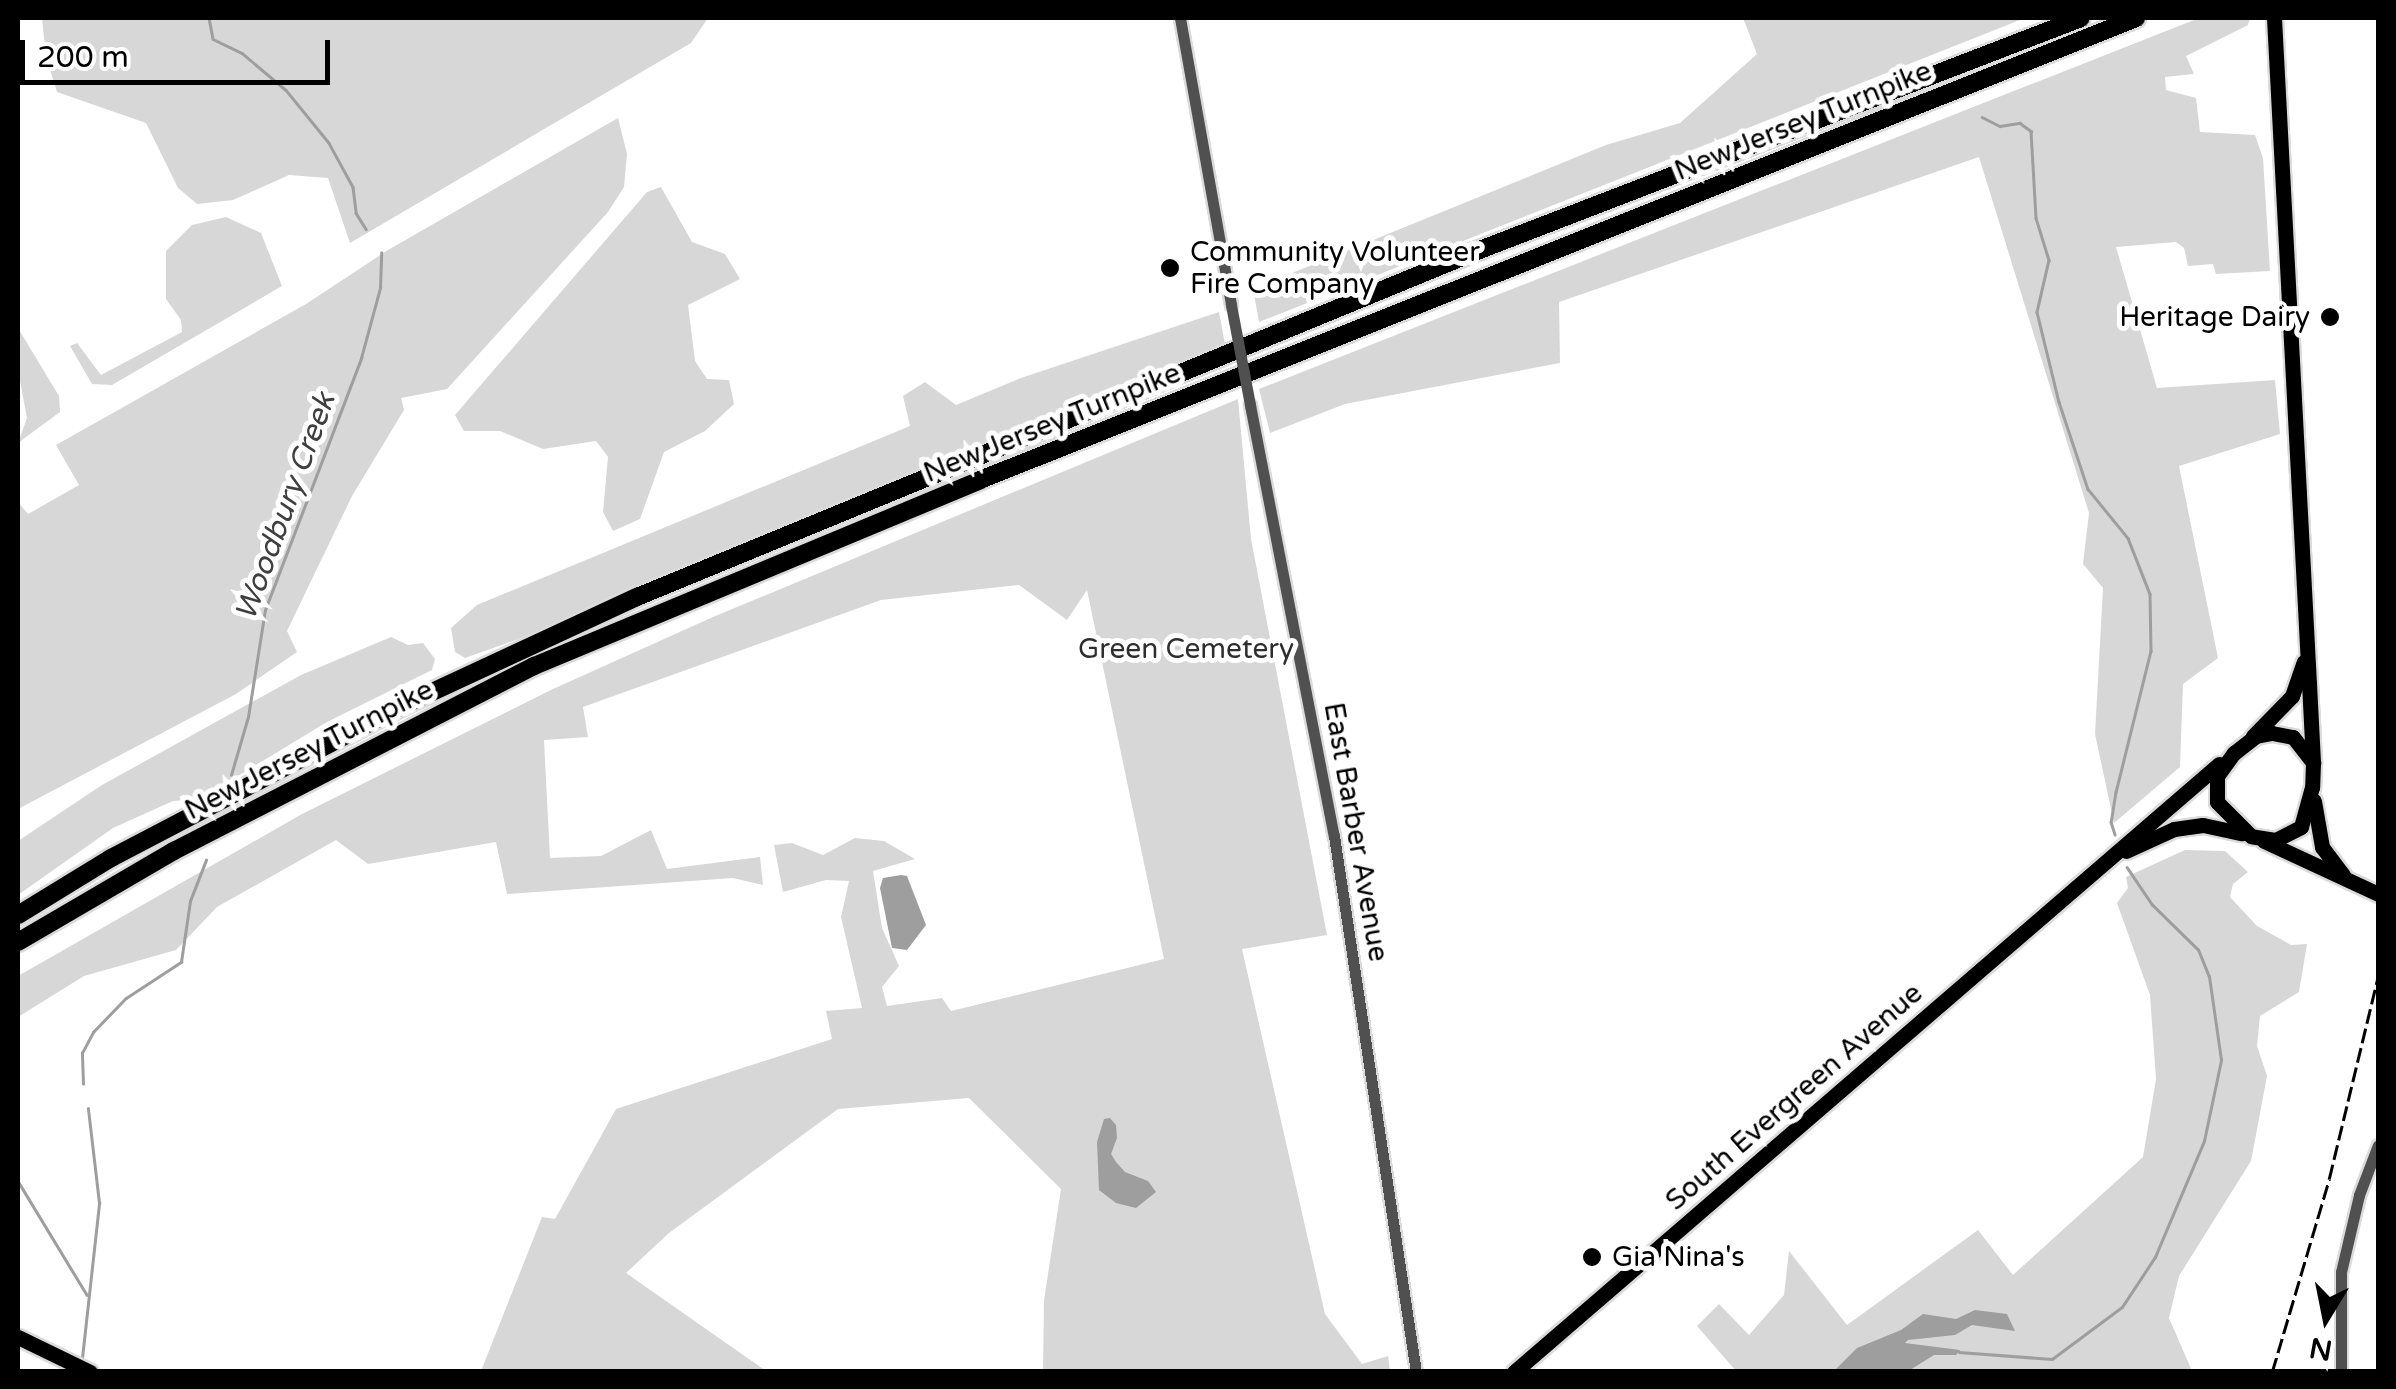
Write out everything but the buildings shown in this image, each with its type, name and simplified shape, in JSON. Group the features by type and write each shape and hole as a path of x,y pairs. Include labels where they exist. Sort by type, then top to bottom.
{"highway":[{"name":"New Jersey Turnpike","path":"18,915 111,858 404,705 637,597 1477,251 2081,18"},
{"name":"New Jersey Turnpike","path":"18,942 206,834 534,666 980,480 2136,18"}],"main road":[{"path":"2274,18 2312,763 2312,787 2301,827 2282,838 2256,837 2229,818 2214,796 2217,776 2240,748 2263,734 2285,734 2304,746 2312,763"},
{"name":"South Evergreen Avenue","path":"1514,1372 2240,748 2284,708 2298,685 2305,658"},
{"name":"South Evergreen Avenue","path":"2312,787 2322,847 2351,882"},
{"name":"South Evergreen Avenue","path":"2107,862 2174,829 2203,825 2256,837 2378,894"},
{"path":"18,1337 89,1371"}],"street":[{"name":"East Barber Avenue","path":"1180,18 1334,836 1416,1372"},
{"path":"2340,1372 2341,1272 2358,1195 2378,1145"}],"green space":[{"path":"42,18 708,18 691,43 350,243 328,178 289,175 233,200 197,204 178,188 146,123 57,92 46,57"},
{"path":"1743,18 2025,18 1259,322 1253,289 1606,145 1680,123 1757,54"},
{"path":"2199,18 2250,18 2248,25 2186,56 2194,74 2165,77 2166,90 2196,98 2200,132 2255,135 2263,158 2270,271 2216,274 2213,264 2188,266 2184,248 2176,242 2116,247 2157,388 2275,380 2280,434 2179,466 2218,658 2183,684 2180,767 2114,823 2095,734 2103,588 2083,564 2089,513 1979,157 1559,302 1560,363 1345,404 1270,433 1259,389"},
{"path":"618,118 627,154 624,187 608,212 447,389 401,398 404,410 352,496 287,631 297,652 236,694 18,809 18,502 28,514 79,485 56,445 306,304 388,250"},
{"path":"661,187 692,242 725,254 740,279 688,305 695,361 707,379 729,380 734,404 705,431 664,452 640,519 613,531 603,512 608,457 596,441 543,449 500,431 464,431 455,415 647,192"},
{"path":"226,217 261,233 282,286 112,385 92,384 70,346 77,343 101,375 182,332 181,320 166,299 166,251 192,225"},
{"path":"1219,312 1225,344 516,640 465,658 455,652 451,628 477,605 910,426 903,396 925,382 956,405 1021,378"},
{"path":"18,328 59,396 60,412 18,443 27,418 18,370"},
{"name":"Green Cemetery","path":"1238,399 1251,539 1327,935 1242,949 1325,1314 1362,1364 1388,1356 1390,1371 1043,1371 1044,1300 1061,1189 969,1098 838,1109 669,1233 626,1273 766,1371 481,1371 542,1217 555,1219 616,1109 832,1039 826,1011 862,1008 841,917 849,881 826,880 783,892 774,845 792,843 823,855 855,838 884,841 915,859 873,871 882,928 899,966 882,987 887,1006 942,998 951,1011 1164,959 1087,590 1067,620 1019,585 881,600 583,707 588,737 544,740 550,858 601,856 651,830 667,869 760,857 763,885 733,878 507,894 496,842 368,864 336,840 217,907 176,950 84,976 18,1017 18,976 302,814 553,689 713,617"},
{"path":"391,637 408,645 423,643 435,659 432,670 327,722 200,799 173,801 113,828 18,895 18,841 102,785 301,675"},
{"path":"2185,850 2225,851 2248,872 2233,884 2230,897 2257,926 2291,945 2307,944 2299,992 2260,1016 2257,1046 2267,1076 2251,1161 2179,1276 2169,1318 2192,1371 1736,1371 1697,1326 1719,1304 1749,1335 1784,1295 1789,1251 1847,1325 1978,1230 2013,1275 2143,1157 2156,1079 2150,995 2117,903 2128,888 2126,877"}],"shaded area":[{"path":"907,876 926,925 907,950 892,948 880,888 883,878"},
{"path":"1110,1118 1116,1125 1117,1138 1111,1154 1125,1172 1148,1181 1156,1192 1136,1208 1116,1203 1099,1190 1097,1142 1104,1119"},
{"path":"1975,1310 2007,1314 2015,1331 1972,1325 1955,1335 1908,1340 1905,1343 1960,1350 1956,1355 1934,1355 1910,1370 1834,1371 1857,1348 1901,1330 1923,1314 1956,1319"}],"waterway":[{"name":"Woodbury Creek","path":"209,18 213,39 242,53 286,90 329,143 353,187 356,213 366,229"},
{"path":"1982,117 2000,126 2020,123 2031,131 2036,218 2049,260 2037,312 2059,402 2088,489 2128,538 2150,594 2151,651 2116,792 2111,822 2115,834"},
{"name":"Woodbury Creek","path":"231,775 248,717 265,610 361,358 380,288 381,253"},
{"name":"Woodbury Creek","path":"83,1084 82,1053 93,1032 126,998 181,962 190,901 206,860"},
{"path":"1959,1352 2052,1359 2122,1307 2155,1257 2204,1141 2221,1060 2209,977 2198,950 2152,905 2127,868"},
{"name":"Woodbury Creek","path":"82,1358 99,1203 88,1109"},
{"path":"18,1181 87,1295"}],"railway":[{"path":"2272,1372 2329,1179 2378,977"}],"place":[{"name":"Community Volunteer Fire Company","path":"1170,268"},
{"name":"Heritage Dairy","path":"2330,317"},
{"name":"Gia Nina's","path":"1592,1257"}]}
